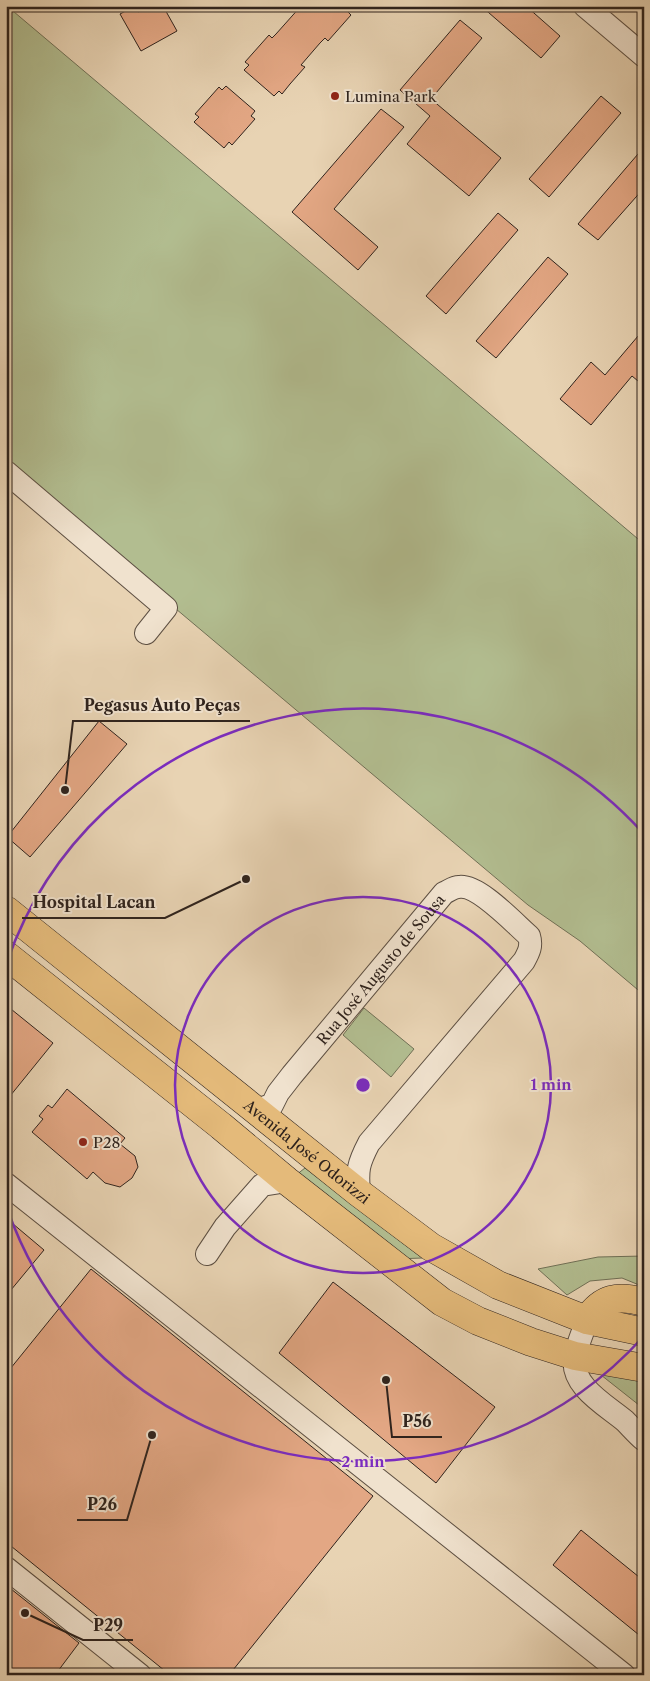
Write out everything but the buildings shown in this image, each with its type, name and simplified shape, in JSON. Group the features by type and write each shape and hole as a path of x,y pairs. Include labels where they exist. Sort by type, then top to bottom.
{"main road":[{"name":"Avenida José Odorizzi","path":"6,910 359,1193 431,1246 498,1285 588,1320 644,1332"},
{"path":"6,955 263,1174 446,1304 478,1321 522,1339 575,1356 644,1368"},
{"path":"588,1320 599,1305 606,1302 621,1299 644,1302"}],"street":[{"path":"569,6 608,39 638,51"},
{"path":"585,6 638,51"},
{"path":"6,472 166,608 146,633"},
{"name":"Rua José Augusto de Sousa","path":"256,1110 272,1105 278,1093 292,1075 444,894 460,886 478,892 529,936 531,943 530,952 369,1143 359,1162 357,1176 359,1193"},
{"path":"207,1254 263,1174"},
{"path":"6,1184 624,1675"},
{"path":"588,1320 575,1356 576,1371 581,1382 604,1405 635,1425 644,1440"},
{"path":"6,1568 140,1675"}],"green space":[{"path":"7,6 644,544 644,995 580,941 528,905 6,466"},
{"path":"364,1008 414,1049 391,1077 343,1035"},
{"path":"305,1168 422,1258 396,1259 296,1175"},
{"path":"644,1256 644,1287 622,1278 590,1281 567,1295 538,1269 598,1257"},
{"path":"601,1372 644,1376 644,1409 601,1375"}],"place":[{"name":"Lumina Park","path":"335,96"},
{"name":"Pegasus Auto Peças","path":"65,790"},
{"name":"Hospital Lacan","path":"246,879"},
{"name":"P28","path":"83,1142"},
{"name":"P56","path":"386,1380"},
{"name":"P26","path":"152,1435"},
{"name":"P29","path":"25,1613"}]}
